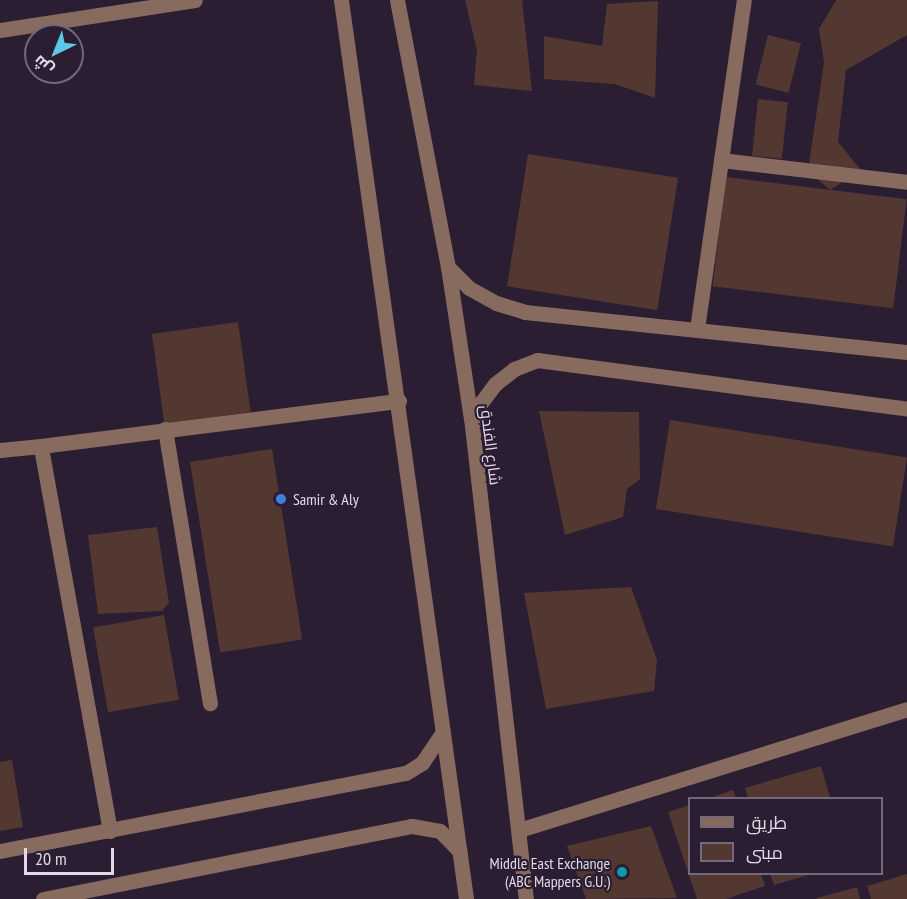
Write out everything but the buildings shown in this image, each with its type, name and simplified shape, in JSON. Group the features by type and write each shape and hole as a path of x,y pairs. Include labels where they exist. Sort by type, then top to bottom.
{"street":[{"path":"0,30 195,0"},
{"path":"341,0 399,401 466,899"},
{"name":"شارع الفندق","path":"397,0 448,267 471,426 526,899"},
{"path":"697,329 744,0"},
{"path":"721,160 907,182"},
{"path":"448,267 469,288 496,303 525,312 907,352"},
{"path":"471,426 480,404 495,384 514,369 537,360 907,409"},
{"path":"0,450 399,401"},
{"path":"165,429 210,703"},
{"path":"41,446 110,831"},
{"path":"519,830 907,709"},
{"path":"0,851 406,773 422,764 443,732"},
{"path":"43,899 412,826 440,831 460,852"}],"place":[{"name":"Samir & Aly","path":"281,499"},
{"name":"Middle East Exchange (ABC Mappers G.U.)","path":"622,872"}]}
